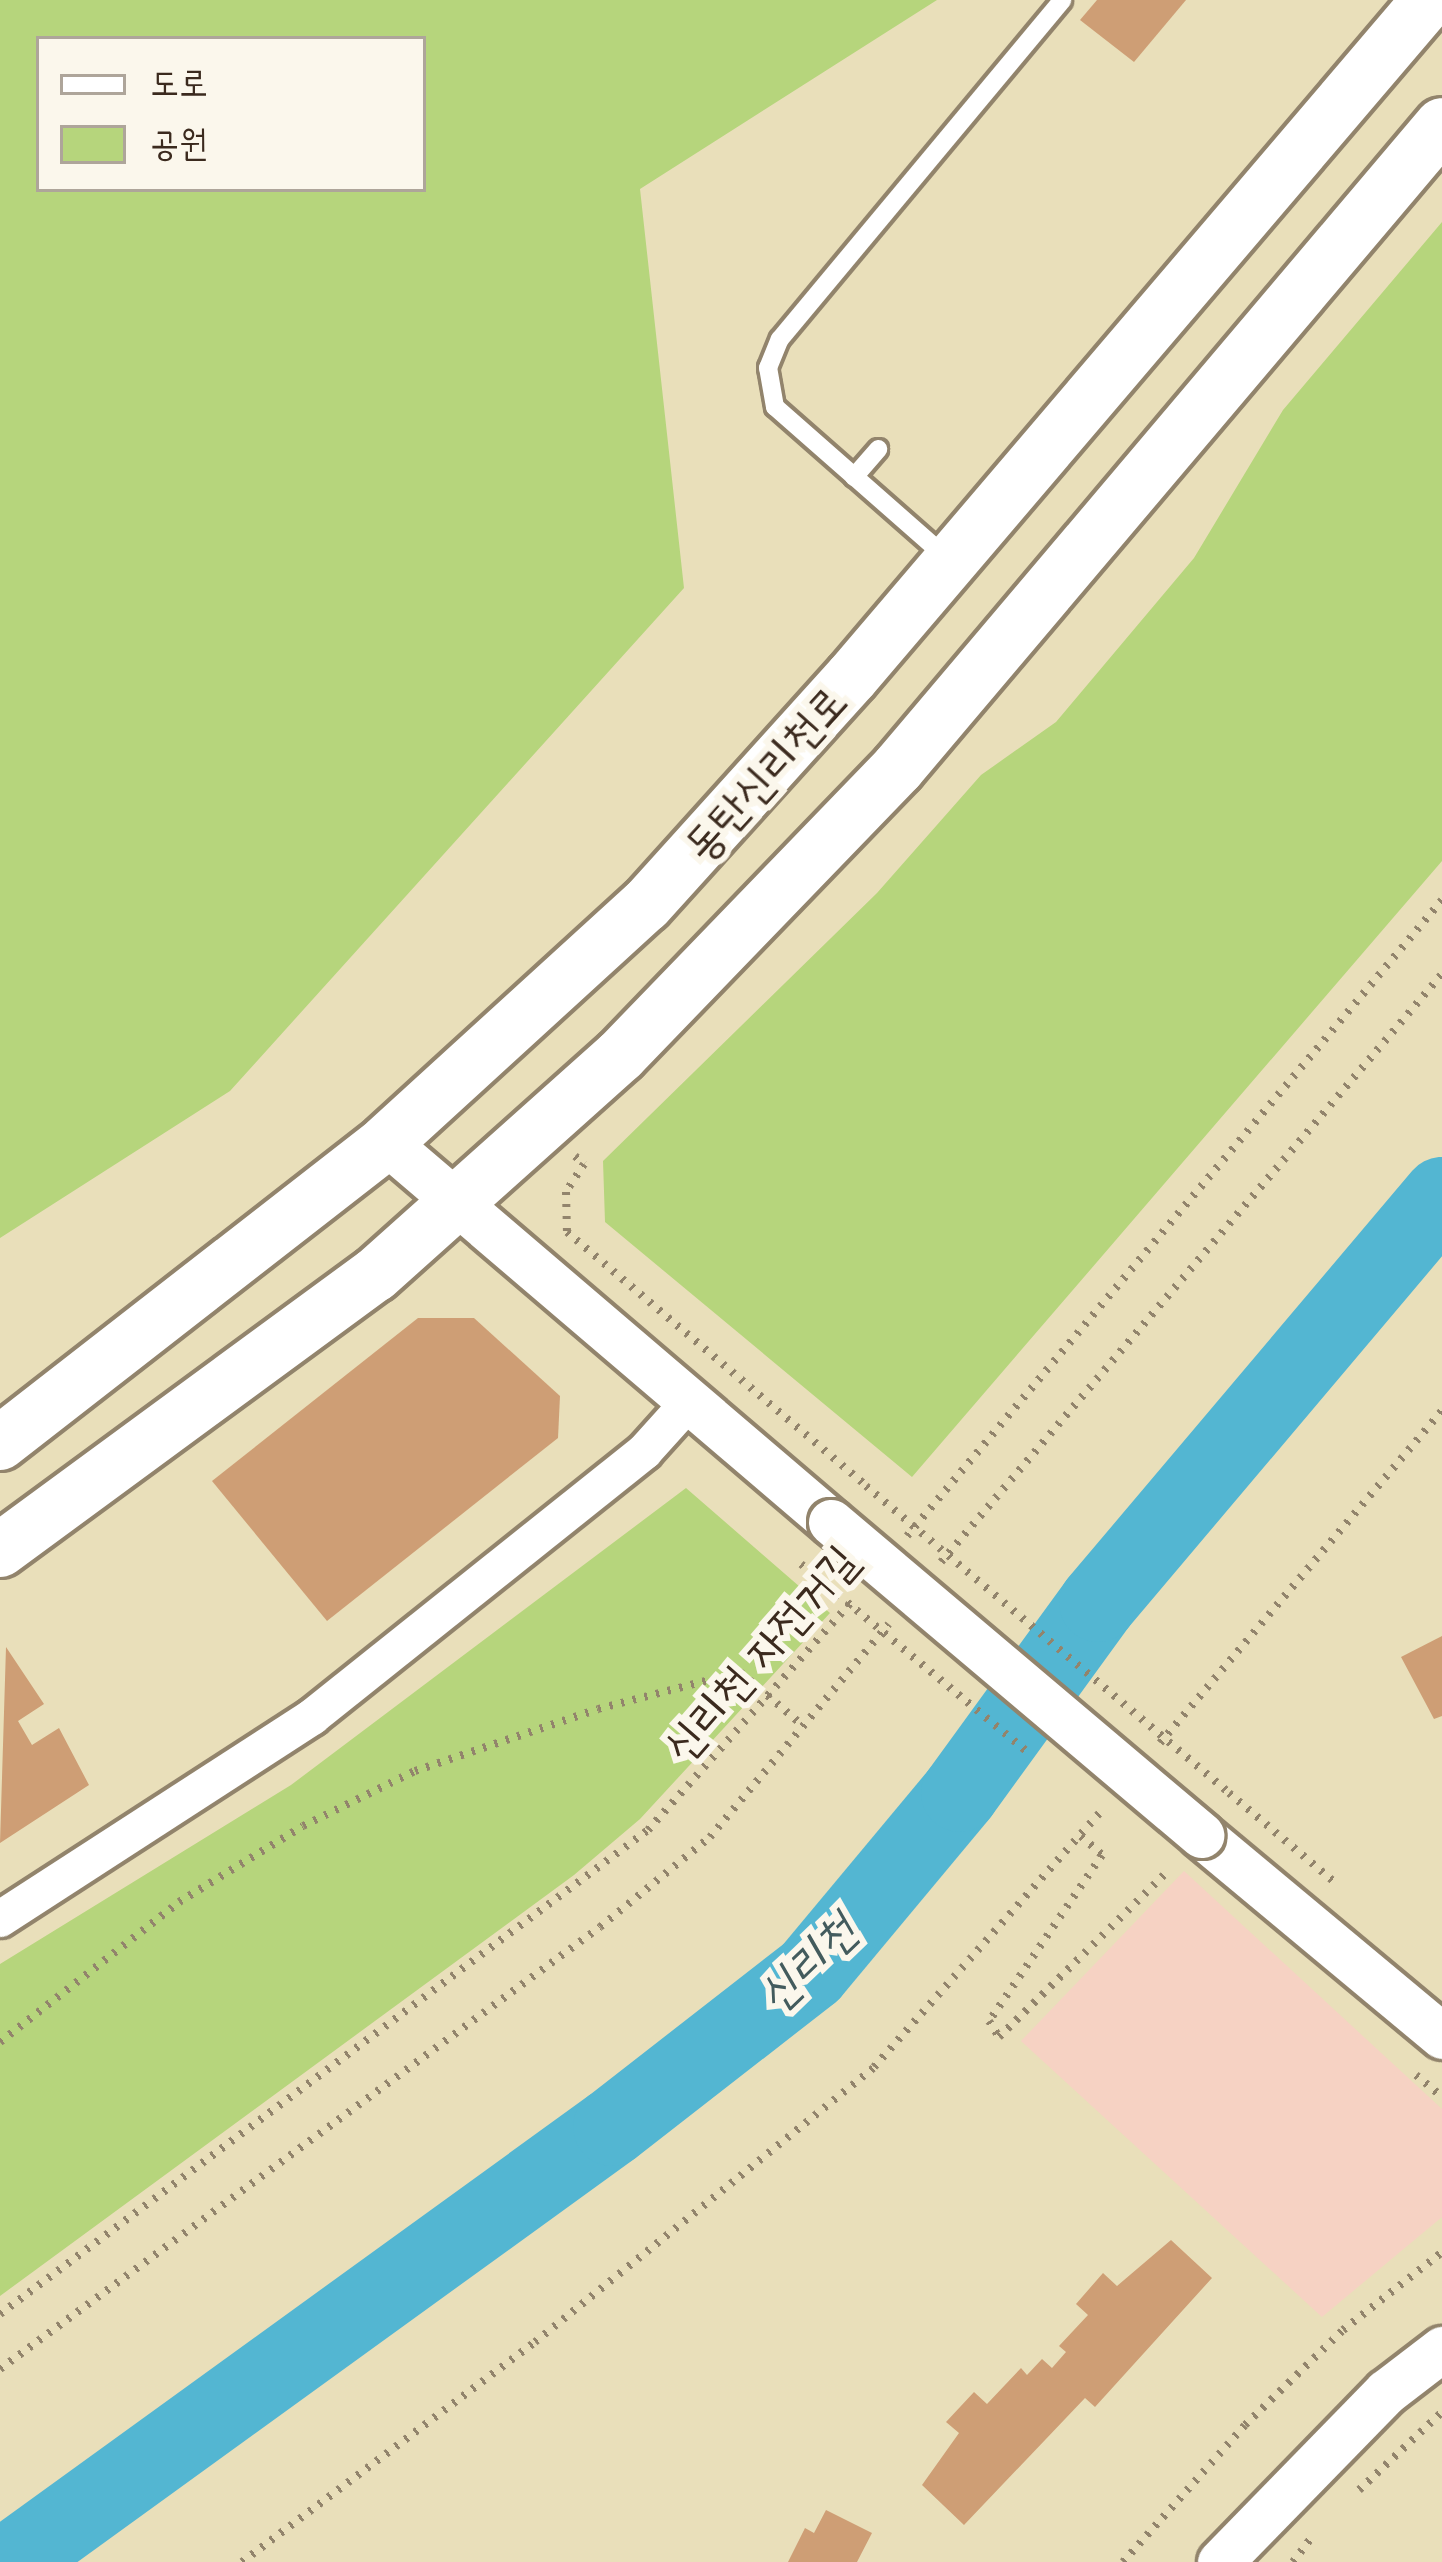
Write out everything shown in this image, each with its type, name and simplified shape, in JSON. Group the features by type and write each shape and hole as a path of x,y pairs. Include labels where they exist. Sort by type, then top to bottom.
{"main road":[{"name":"동탄신리천로","path":"0,1443 386,1142 646,904 951,561 1429,0"},
{"name":"동탄신리천로","path":"0,1550 181,1424 458,1207 669,1008 898,769 1442,125"}],"street":[{"path":"386,1142 1442,2036"},
{"path":"0,1918 311,1717 644,1452 689,1402"},
{"path":"1220,2562 1386,2392 1442,2349"}],"lane":[{"path":"951,561 775,407 767,368 779,339 1061,0"},
{"path":"854,477 878,449"}],"path":[{"name":"신리천 자전거길","path":"891,1555 1442,900"},
{"path":"924,1582 1442,974"},
{"path":"584,1164 566,1192 567,1232 1229,1793"},
{"path":"1156,1747 1442,1410"},
{"path":"801,1564 1039,1761"},
{"name":"신리천 자전거길","path":"0,2314 648,1830 771,1698 861,1591"},
{"path":"0,2369 600,1927 710,1837 894,1618"},
{"path":"0,2042 179,1902 303,1826 415,1772 598,1709 740,1672 802,1725"},
{"path":"242,2562 535,2342 874,2067 1111,1801"},
{"path":"1093,1807 1112,1822"},
{"path":"1081,1836 1102,1855 989,2021 999,2037 1166,1868"},
{"path":"1123,2562 1278,2394 1442,2252"},
{"path":"1345,2503 1442,2412"},
{"path":"1294,2562 1330,2518"}],"shaded area":[{"path":"1184,1871 1442,2109 1442,2217 1322,2317 1021,2041"}],"green space":[{"path":"0,0 937,0 640,189 684,588 230,1091 0,1238"},
{"path":"1442,222 1442,861 912,1477 605,1222 603,1161 877,893 981,775 1056,722 1194,558 1283,410"},
{"path":"686,1488 830,1613 640,1819 574,1875 0,2296 0,1964 291,1785"}],"building":[{"path":"1097,0 1186,0 1134,62 1080,20"},
{"path":"418,1318 474,1318 560,1396 558,1438 327,1621 212,1481"},
{"path":"1442,1636 1442,1716 1434,1719 1401,1657"},
{"path":"6,1647 44,1704 18,1721 32,1745 59,1728 89,1785 0,1843"},
{"path":"1171,2240 1212,2278 1095,2407 1085,2398 964,2525 922,2485 959,2433 946,2422 974,2392 987,2404 1021,2368 1027,2375 1042,2359 1052,2368 1066,2352 1059,2346 1088,2315 1076,2304 1103,2273 1117,2286"},
{"path":"826,2510 872,2533 857,2562 788,2562 805,2528 814,2533"}],"waterway":[{"name":"신리천","path":"11,2562 612,2127 811,1972 960,1793 1098,1603 1442,1196"}]}
